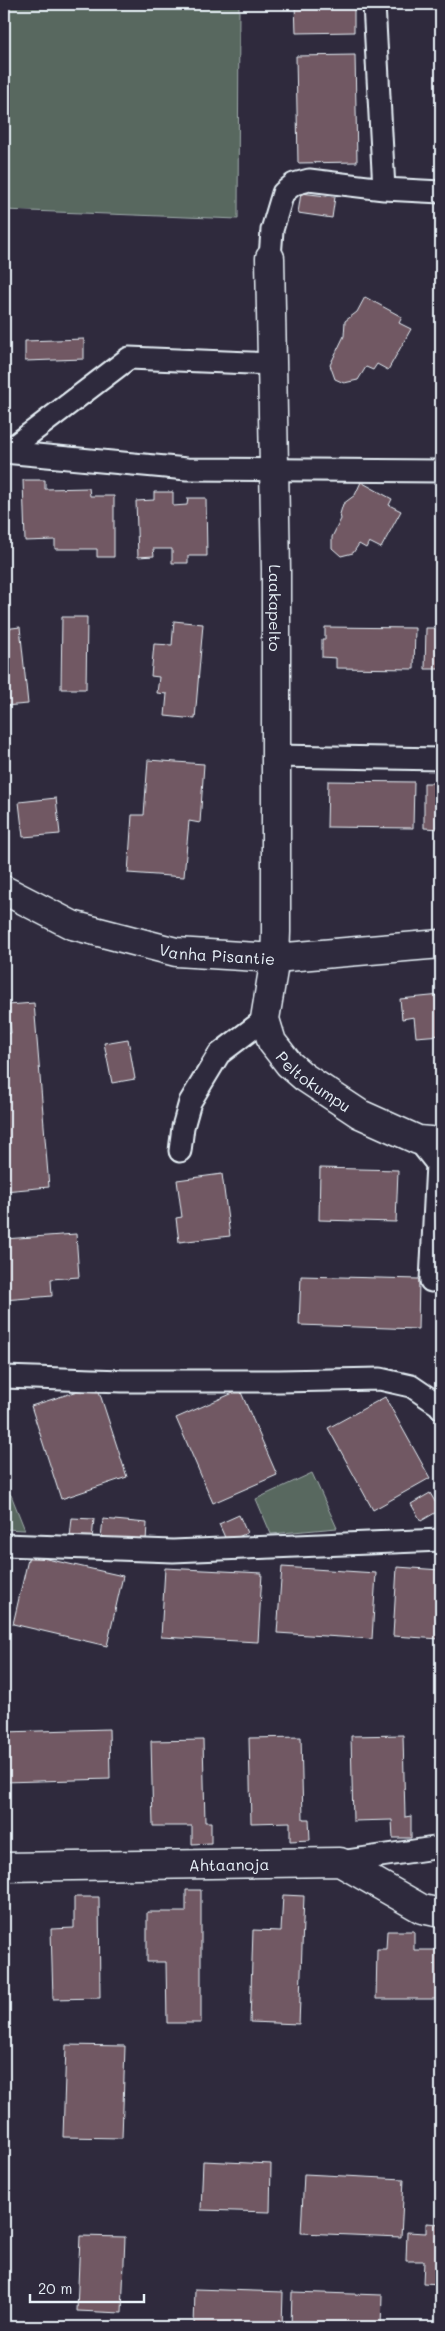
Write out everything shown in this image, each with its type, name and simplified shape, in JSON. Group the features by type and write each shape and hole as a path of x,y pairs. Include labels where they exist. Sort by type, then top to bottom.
{"street":[{"name":"Laakapelto","path":"270,258 274,470 275,958"},
{"name":"Vanha Pisantie","path":"4,890 72,925 176,952 275,958 441,944"},
{"name":"Peltokumpu","path":"275,958 265,1019 272,1042 289,1064 304,1077 360,1114 434,1153"},
{"name":"Ahtaanoja","path":"4,1867 340,1862"},
{"path":"340,1862 422,1909 441,1913"}],"lane":[{"path":"374,4 384,189"},
{"path":"270,258 272,230 283,193 294,184 310,180 384,189 441,192"},
{"path":"5,452 128,358 273,364"},
{"path":"5,452 187,469 441,471"},
{"path":"276,756 441,759"},
{"path":"180,1151 183,1127 190,1102 219,1054 265,1019"},
{"path":"431,1281 434,1153"},
{"path":"4,1376 122,1381 279,1382 380,1379 411,1386 441,1408"},
{"path":"4,1545 173,1552 441,1540"},
{"path":"340,1862 441,1847"}],"green space":[{"path":"4,4 239,4 238,219 4,210"},
{"path":"312,1473 337,1528 271,1534 256,1499"},
{"path":"4,1490 11,1495 25,1530 4,1529"}],"building":[{"path":"295,4 354,4 354,32 296,33"},
{"path":"355,55 357,162 298,163 296,56"},
{"path":"301,193 335,197 332,218 298,213"},
{"path":"365,297 402,317 399,323 411,329 388,370 377,364 373,370 366,367 358,380 344,383 335,379 330,365 344,336 345,321 357,312"},
{"path":"84,339 84,359 25,361 25,341"},
{"path":"23,480 45,480 45,489 89,488 90,496 114,496 114,557 97,557 97,549 55,549 55,540 25,541"},
{"path":"361,482 392,499 389,505 401,511 381,548 369,542 366,548 359,544 353,553 341,556 332,548 332,537 341,519 340,514 343,504 355,495"},
{"path":"154,492 173,492 173,506 187,505 188,498 206,498 207,556 188,556 188,563 172,563 172,549 153,549 154,556 138,557 136,501 154,500"},
{"path":"62,617 87,617 86,689 61,689"},
{"path":"174,621 203,624 195,719 165,716 167,694 157,693 159,677 151,676 154,644 172,645"},
{"path":"20,627 28,704 4,706 4,629"},
{"path":"325,627 415,628 414,669 336,668 336,658 322,657 322,639 325,639"},
{"path":"426,628 441,628 441,669 425,669"},
{"path":"148,760 204,764 200,823 189,821 184,877 128,873 132,815 144,815"},
{"path":"328,781 414,782 413,828 327,827"},
{"path":"424,783 441,783 441,829 424,828"},
{"path":"56,798 60,834 23,837 19,802"},
{"path":"441,995 441,1035 416,1037 414,1017 402,1019 400,999"},
{"path":"34,1003 49,1187 4,1191 4,1034 11,1033 8,1005"},
{"path":"128,1039 135,1079 112,1083 104,1043"},
{"path":"320,1168 398,1170 396,1222 319,1220"},
{"path":"222,1174 230,1236 179,1242 176,1218 182,1217 177,1180"},
{"path":"76,1234 79,1277 51,1279 52,1296 4,1300 4,1239"},
{"path":"301,1276 419,1279 418,1329 299,1325"},
{"path":"97,1385 127,1477 61,1499 31,1406"},
{"path":"240,1390 277,1475 213,1503 176,1418"},
{"path":"385,1397 430,1478 373,1510 328,1428"},
{"path":"430,1493 440,1510 421,1521 411,1504"},
{"path":"239,1515 247,1533 227,1542 219,1524"},
{"path":"72,1518 94,1519 92,1539 70,1537"},
{"path":"103,1519 147,1523 146,1542 101,1538"},
{"path":"29,1555 123,1576 107,1646 13,1624"},
{"path":"282,1567 376,1573 372,1639 277,1633"},
{"path":"397,1567 441,1570 441,1639 393,1636"},
{"path":"165,1568 262,1573 258,1642 161,1637"},
{"path":"109,1729 110,1779 4,1782 4,1732"},
{"path":"403,1735 405,1817 411,1816 411,1838 393,1838 392,1820 353,1821 351,1736"},
{"path":"301,1737 303,1819 309,1819 310,1840 290,1841 290,1822 251,1823 249,1738"},
{"path":"203,1740 205,1822 211,1822 211,1843 192,1844 192,1826 153,1826 151,1741"},
{"path":"186,1890 201,1890 201,2023 167,2023 166,1962 147,1962 147,1912 186,1912"},
{"path":"283,1895 304,1896 299,2024 250,2022 253,1930 281,1931"},
{"path":"74,1897 99,1897 100,1998 53,1999 51,1929 74,1928"},
{"path":"387,1931 414,1931 414,1950 441,1950 441,1999 376,1999 377,1949 386,1949"},
{"path":"66,2045 125,2046 122,2138 63,2137"},
{"path":"203,2161 271,2164 270,2212 201,2210"},
{"path":"304,2174 404,2179 401,2237 301,2233"},
{"path":"426,2223 441,2224 441,2284 423,2283 424,2261 406,2261 407,2232 426,2233"},
{"path":"80,2236 125,2237 122,2313 77,2311"},
{"path":"195,2289 283,2292 282,2327 194,2327"},
{"path":"292,2292 382,2295 381,2327 291,2327"}]}
